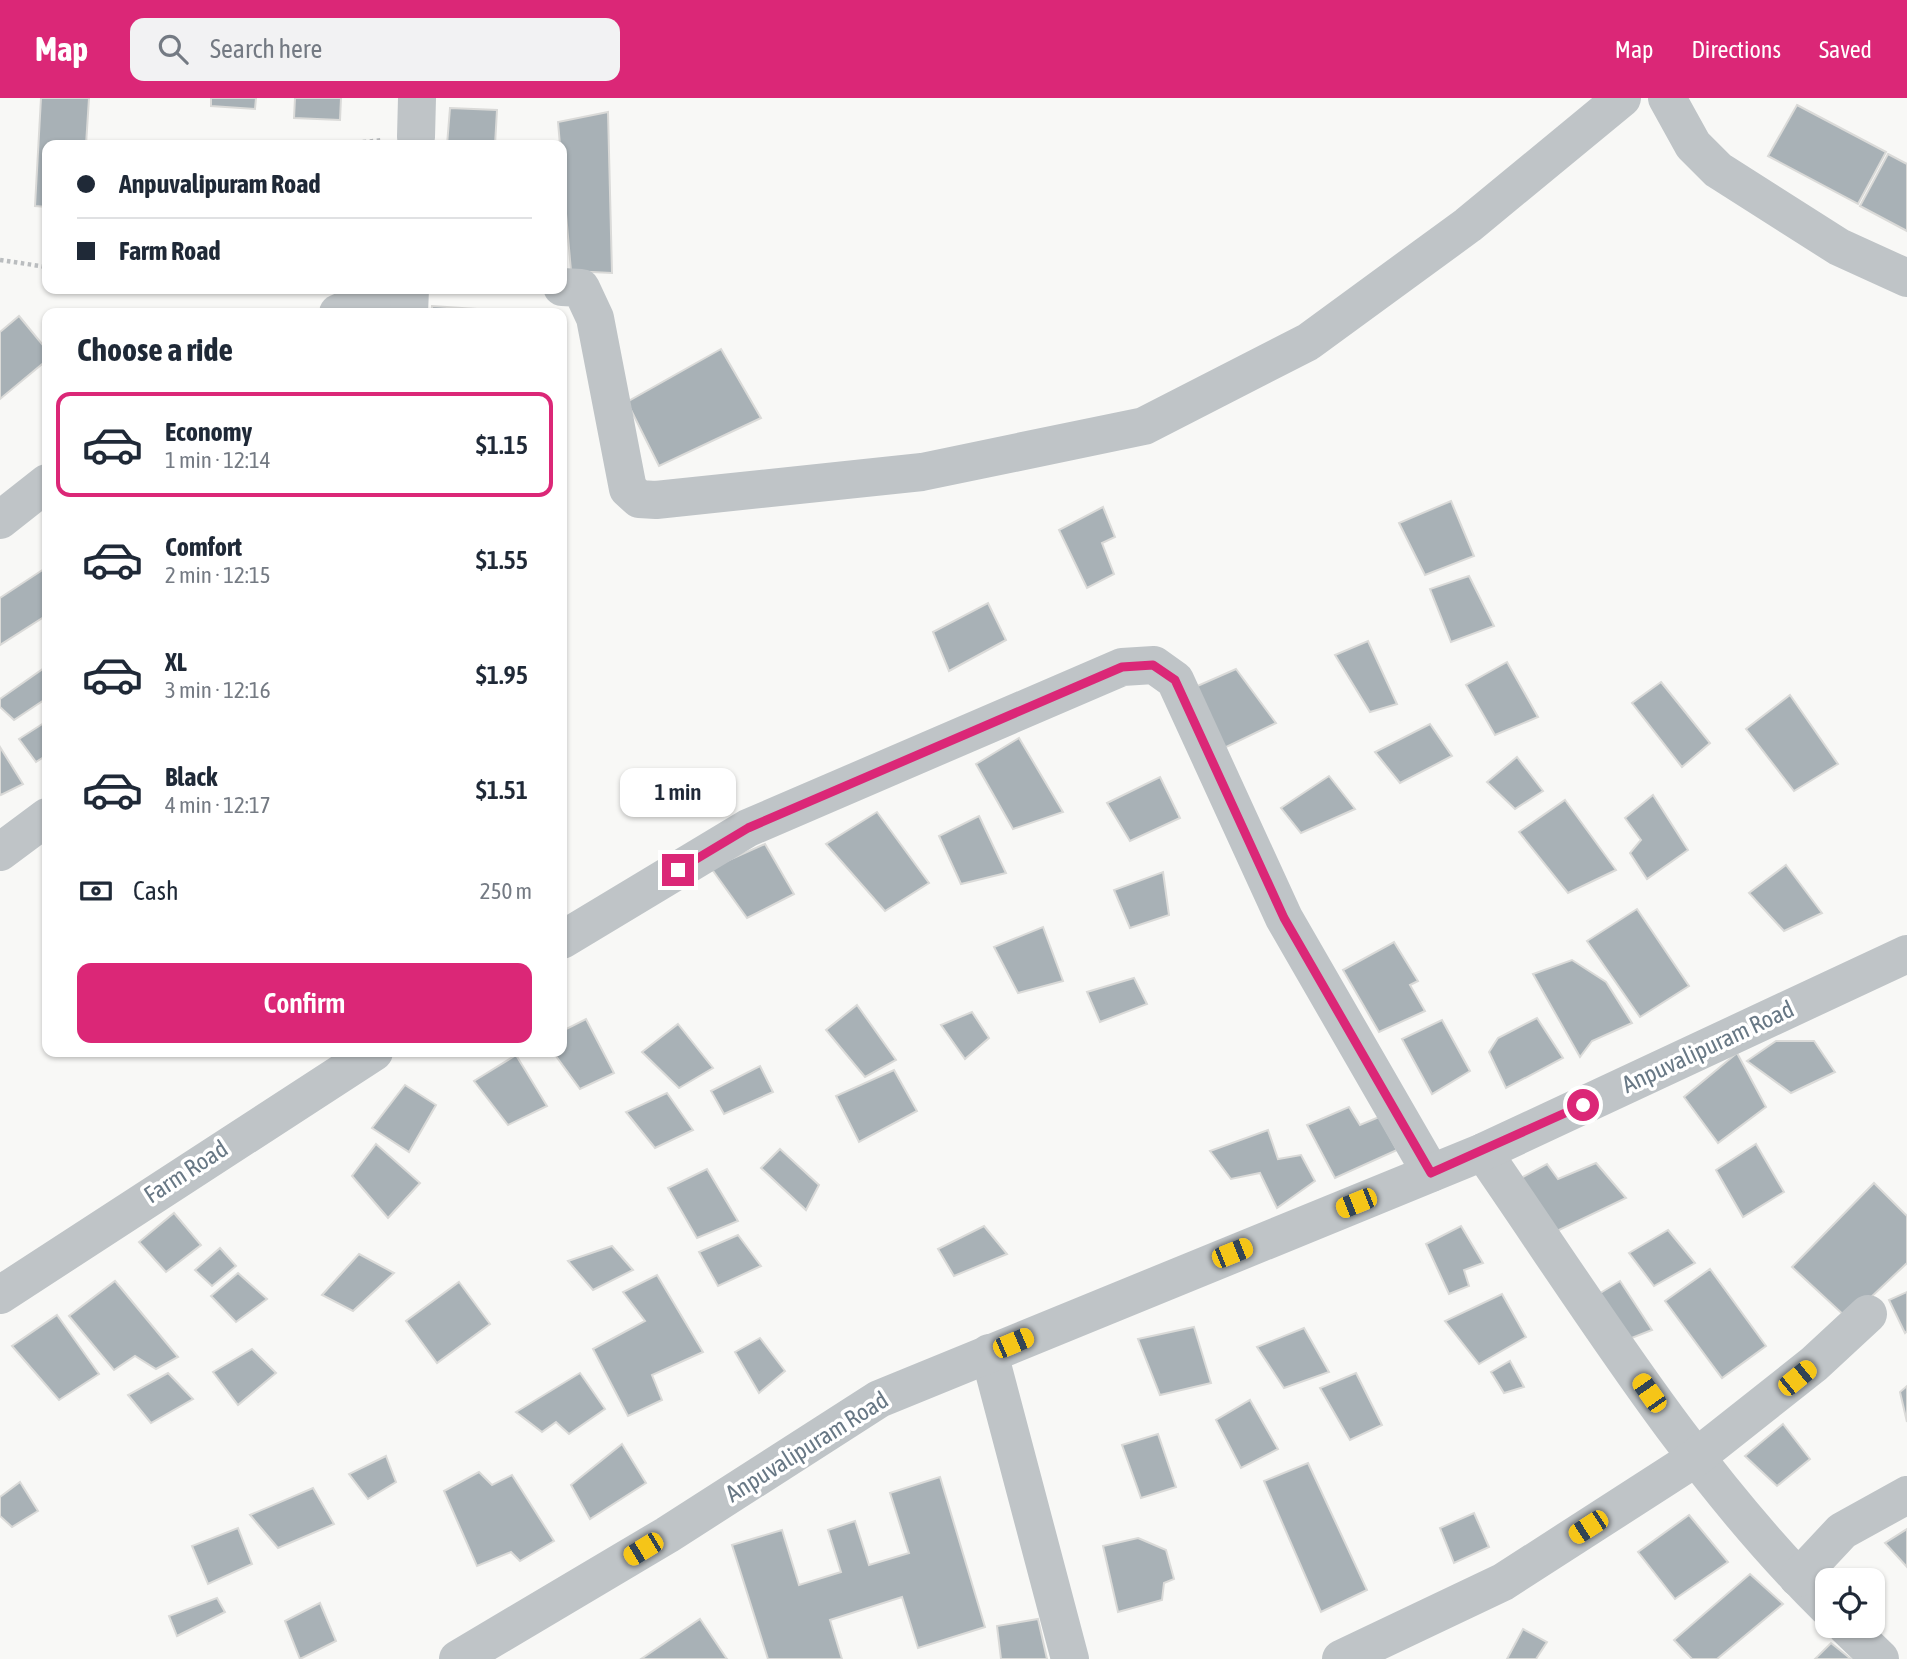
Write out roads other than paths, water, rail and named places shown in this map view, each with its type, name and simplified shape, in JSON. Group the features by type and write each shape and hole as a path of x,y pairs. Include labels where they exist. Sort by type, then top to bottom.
{"street":[{"path":"416,137 417,98"},
{"path":"567,287 581,288 595,318 628,489 639,499 656,500 922,472 1144,426 1308,342 1468,225 1622,98"},
{"path":"1667,98 1693,145 1718,170 1839,247 1907,278"},
{"path":"349,308 381,294"},
{"path":"0,520 42,488"},
{"path":"567,937 748,828 1122,667 1153,665 1175,680 1284,918 1431,1173"},
{"path":"0,852 42,821"},
{"name":"Anpuvalipuram Road","path":"458,1659 667,1535 879,1399 1483,1152 1907,954"},
{"name":"Farm Road","path":"0,1295 366,1057"},
{"path":"1483,1152 1694,1459 1815,1595"},
{"path":"1341,1659 1503,1582 1694,1459 1814,1364 1868,1314"},
{"path":"989,1353 1070,1659"},
{"path":"1798,1578 1842,1531 1907,1495"},
{"path":"1858,1638 1880,1659"}]}
